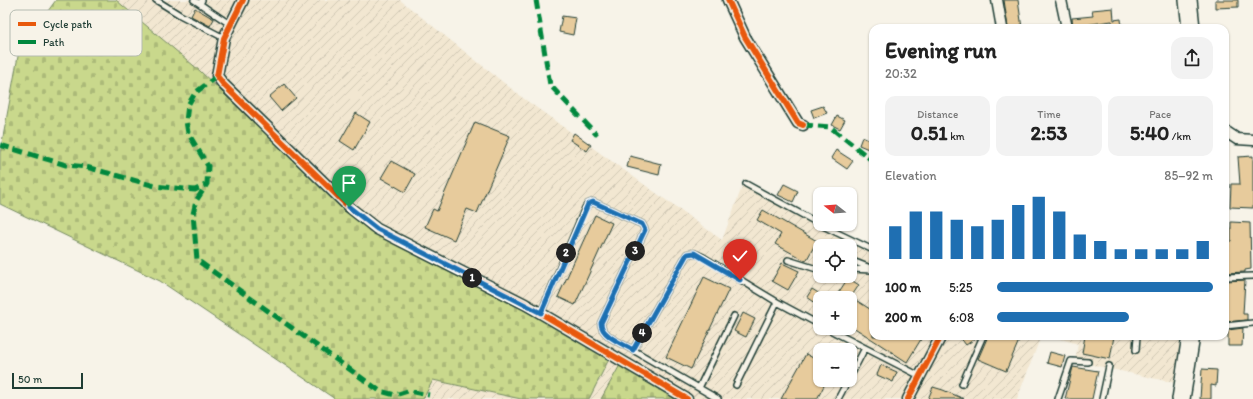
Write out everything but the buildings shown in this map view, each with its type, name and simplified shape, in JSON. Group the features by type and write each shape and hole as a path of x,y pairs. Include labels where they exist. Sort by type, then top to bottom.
{"highway":[{"path":"1188,0 1191,24"},
{"path":"1181,399 1190,340"}],"street":[{"path":"243,0 224,38 217,76 349,207 377,229 541,313 687,399"},
{"path":"728,0 745,38 798,123 803,125"},
{"path":"997,0 1001,24"},
{"path":"1061,0 1066,24"},
{"path":"1229,134 1237,139 1253,140"},
{"path":"908,399 939,340"}],"lane":[{"path":"156,0 180,15 224,38"},
{"path":"194,0 201,2 231,25"},
{"path":"746,184 825,227 869,248"},
{"path":"541,313 588,204 593,202 642,224 645,230 601,323 601,328 633,350 718,399"},
{"path":"633,350 687,254 694,253 703,257 777,302 813,321"},
{"path":"788,260 813,268"},
{"path":"857,263 869,267"},
{"path":"857,269 869,269"},
{"path":"1229,277 1253,276"},
{"path":"736,385 777,302"},
{"path":"699,388 734,316"},
{"path":"1229,326 1253,323"},
{"path":"840,335 920,376"},
{"path":"962,384 981,340"},
{"path":"1136,350 1137,340"},
{"path":"857,363 865,348"},
{"path":"1058,399 1071,361 1088,362"},
{"path":"1102,399 1110,366"},
{"path":"838,399 844,387"}],"shaded area":[{"path":"116,0 400,0 523,98 722,240 745,179 813,219 813,231 834,231 847,239 813,239 813,283 857,283 857,245 869,252 869,340 1039,340 1017,399 589,399 611,355 369,231 200,71 142,22 142,10 128,10"},
{"path":"1064,340 1180,340 1175,383 1075,361 1078,344"},
{"path":"432,380 521,399 423,399"}],"green space":[{"path":"56,0 116,0 128,10 49,10"},
{"path":"142,22 200,71 369,231 611,355 589,399 521,399 433,380 423,399 335,399 160,281 0,204 0,153 18,56 142,56"},
{"path":"620,365 680,399 601,399"}],"marked path":[{"path":"536,0 550,85 597,135"},
{"path":"217,76 195,93 188,105 186,121 188,133 208,166 207,184 196,201 193,214 197,260 380,391 395,395 408,391 429,395"},
{"path":"803,125 830,127 869,158"},
{"path":"0,145 66,165 86,167 155,186 195,190 207,184"}],"cycle path":[{"path":"243,0 224,38 217,76 224,85 349,207 377,229 525,304 687,399"},
{"path":"728,0 745,37 798,123 803,125"},
{"path":"908,399 939,340"}],"route":[{"path":"349,207 377,229 541,313 588,204 593,202 642,224 645,230 601,323 601,328 605,332 633,350 687,254 694,253 703,257 740,280"}]}
